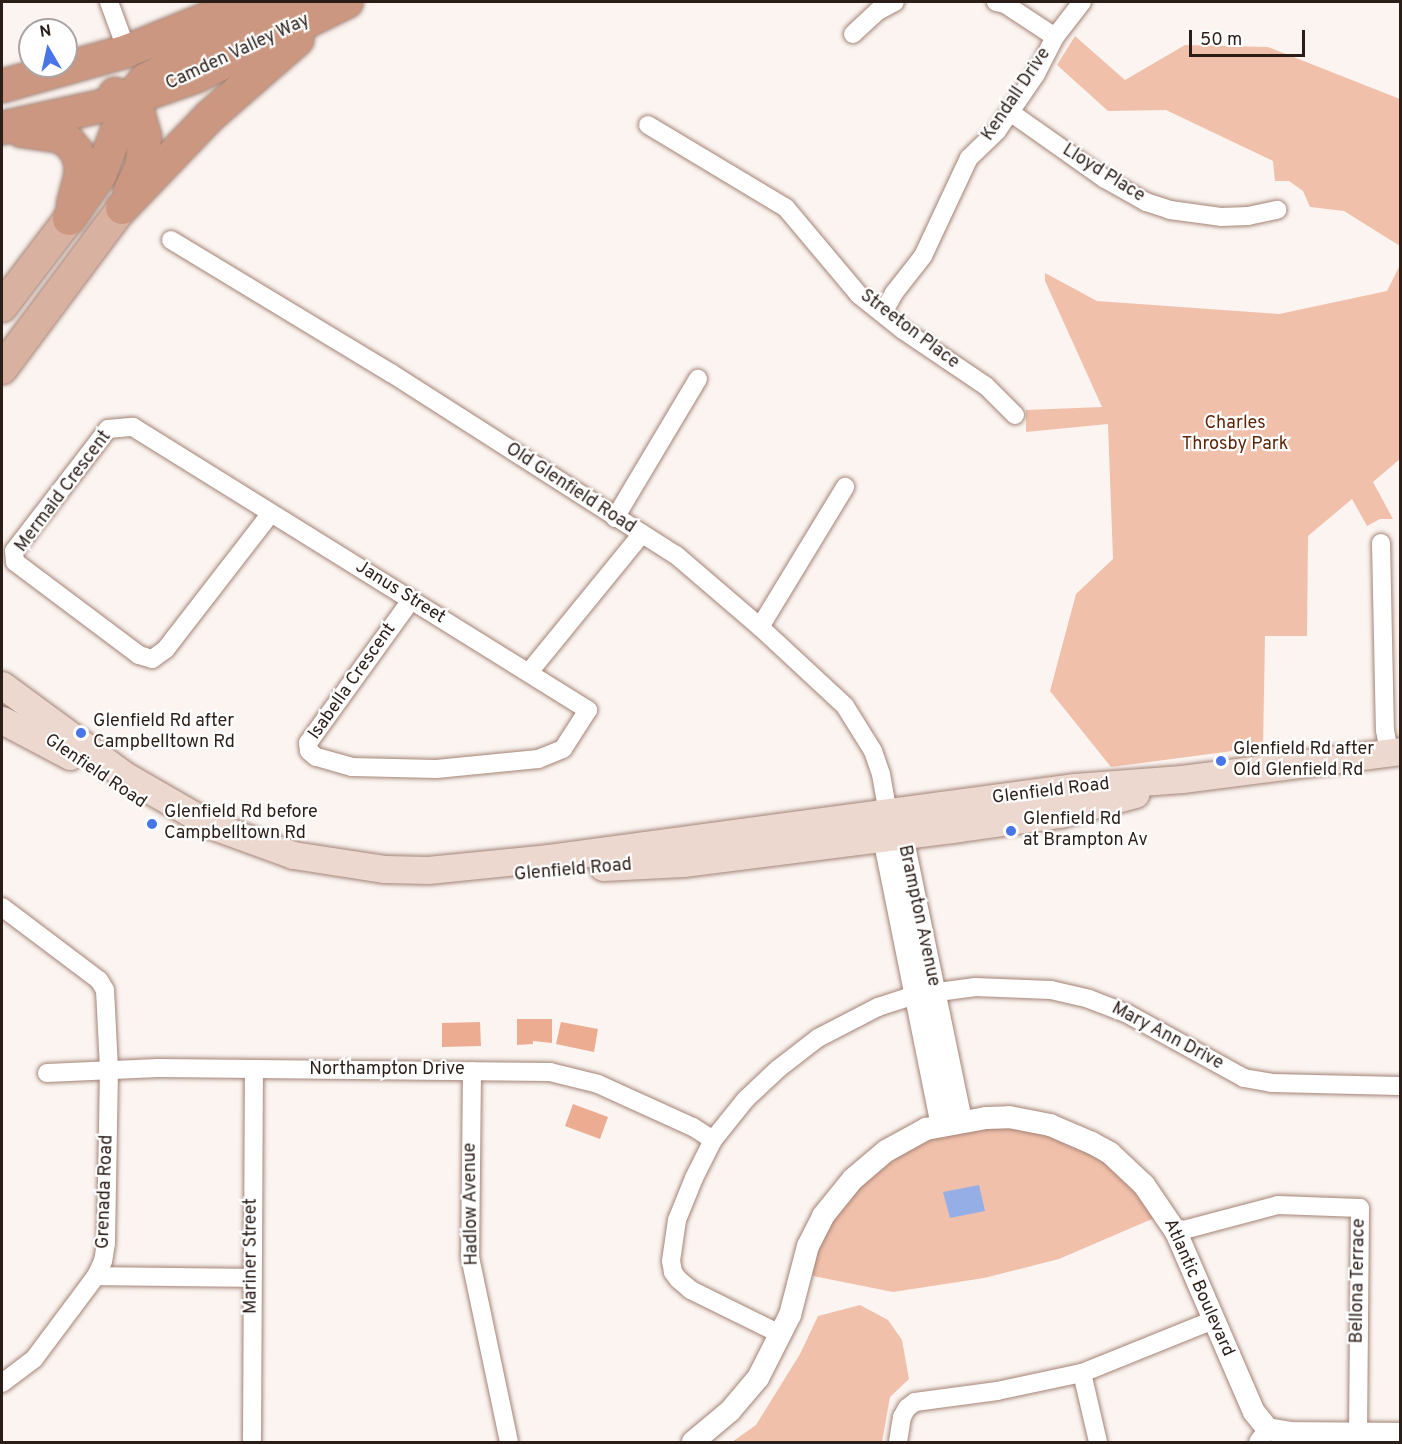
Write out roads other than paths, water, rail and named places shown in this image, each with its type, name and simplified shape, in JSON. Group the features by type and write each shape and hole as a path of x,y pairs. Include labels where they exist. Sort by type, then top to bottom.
{"highway":[{"path":"2,86 127,51 248,2"},
{"path":"69,219 100,175 129,100 145,80 158,71 294,2"},
{"path":"122,208 210,116 340,5"},
{"name":"Camden Valley Way","path":"2,129 129,100 197,76 340,5"},
{"path":"2,108 89,90 104,91 129,100 143,123 145,137 141,168 122,208"},
{"path":"2,129 57,136 68,141 77,152 81,165 80,178 69,219"}],"main road":[{"path":"2,369 122,208"},
{"path":"2,307 69,219"},
{"name":"Glenfield Road","path":"2,685 124,775 202,820 252,842 293,855 334,863 428,870 1060,814 1182,780 1395,752"},
{"name":"Glenfield Road","path":"2,707 70,756 183,829 242,856 319,877 381,885 459,883 600,868 683,863 891,829"},
{"path":"2,720 70,756"}],"street":[{"path":"109,2 127,51"},
{"path":"854,34 878,11 895,2"},
{"path":"996,2 1005,4 1055,37"},
{"name":"Kendall Drive","path":"883,313 923,256 969,158 998,131 1036,74 1055,37 1082,2"},
{"name":"Lloyd Place","path":"1010,112 1105,179 1146,202 1170,210 1221,217 1248,216 1276,210"},
{"name":"Streeton Place","path":"648,125 786,208 843,278 903,330 986,386 1015,415"},
{"name":"Old Glenfield Road","path":"171,240 391,373 641,535 676,555 760,627 846,706 864,731 881,774 891,829"},
{"path":"615,518 698,379"},
{"name":"Mermaid Crescent","path":"116,427 133,427 271,513 166,649 152,659 140,655 15,562 14,551 108,429 116,427"},
{"path":"760,627 845,487"},
{"name":"Janus Street","path":"271,513 530,671"},
{"path":"530,671 641,535"},
{"path":"1382,543 1385,730 1395,752"},
{"name":"Isabella Crescent","path":"411,600 308,742 309,751 316,758 352,767 436,769 538,759 557,753 563,748 588,710 530,671"},
{"name":"Brampton Avenue","path":"891,829 952,1123"},
{"name":"Grenada Road","path":"2,907 99,980 105,990 109,1070 106,1243 96,1276 34,1359 2,1383"},
{"name":"Mary Ann Drive","path":"782,1335 691,1290 673,1272 672,1247 677,1220 713,1140 746,1100 798,1052 838,1026 860,1015 925,994 991,986 1030,987 1071,994 1109,1005 1146,1022 1244,1078 1271,1083 1401,1086"},
{"name":"Northampton Drive","path":"47,1073 109,1070 254,1069 528,1070 570,1076 598,1084 693,1127 713,1140"},
{"name":"Mariner Street","path":"252,1443 254,1069"},
{"name":"Hadlow Avenue","path":"472,1071 470,1257 509,1443"},
{"name":"Atlantic Boulevard","path":"693,1443 730,1411 758,1378 782,1335 790,1315 808,1246 823,1216 837,1197 870,1163 886,1151 926,1130 986,1118 1029,1119 1050,1125 1092,1143 1129,1169 1158,1203 1176,1232 1263,1436 1290,1433 1401,1434"},
{"name":"Bellona Terrace","path":"1176,1232 1278,1206 1360,1208 1358,1434"},
{"path":"96,1276 252,1278"},
{"path":"898,1443 902,1417 915,1401 997,1391 1082,1373 1213,1320"},
{"path":"1082,1373 1098,1443"}],"water":[{"path":"979,1185 985,1211 950,1218 943,1192"}],"place":[{"name":"Glenfield Rd after Campbelltown Rd","path":"81,733"},
{"name":"Glenfield Rd after Old Glenfield Rd","path":"1221,761"},
{"name":"Glenfield Rd before Campbelltown Rd","path":"152,824"},
{"name":"Glenfield Rd at Brampton Av","path":"1011,831"}],"park label":[{"name":"Charles Throsby Park","path":"1235,435"}]}
